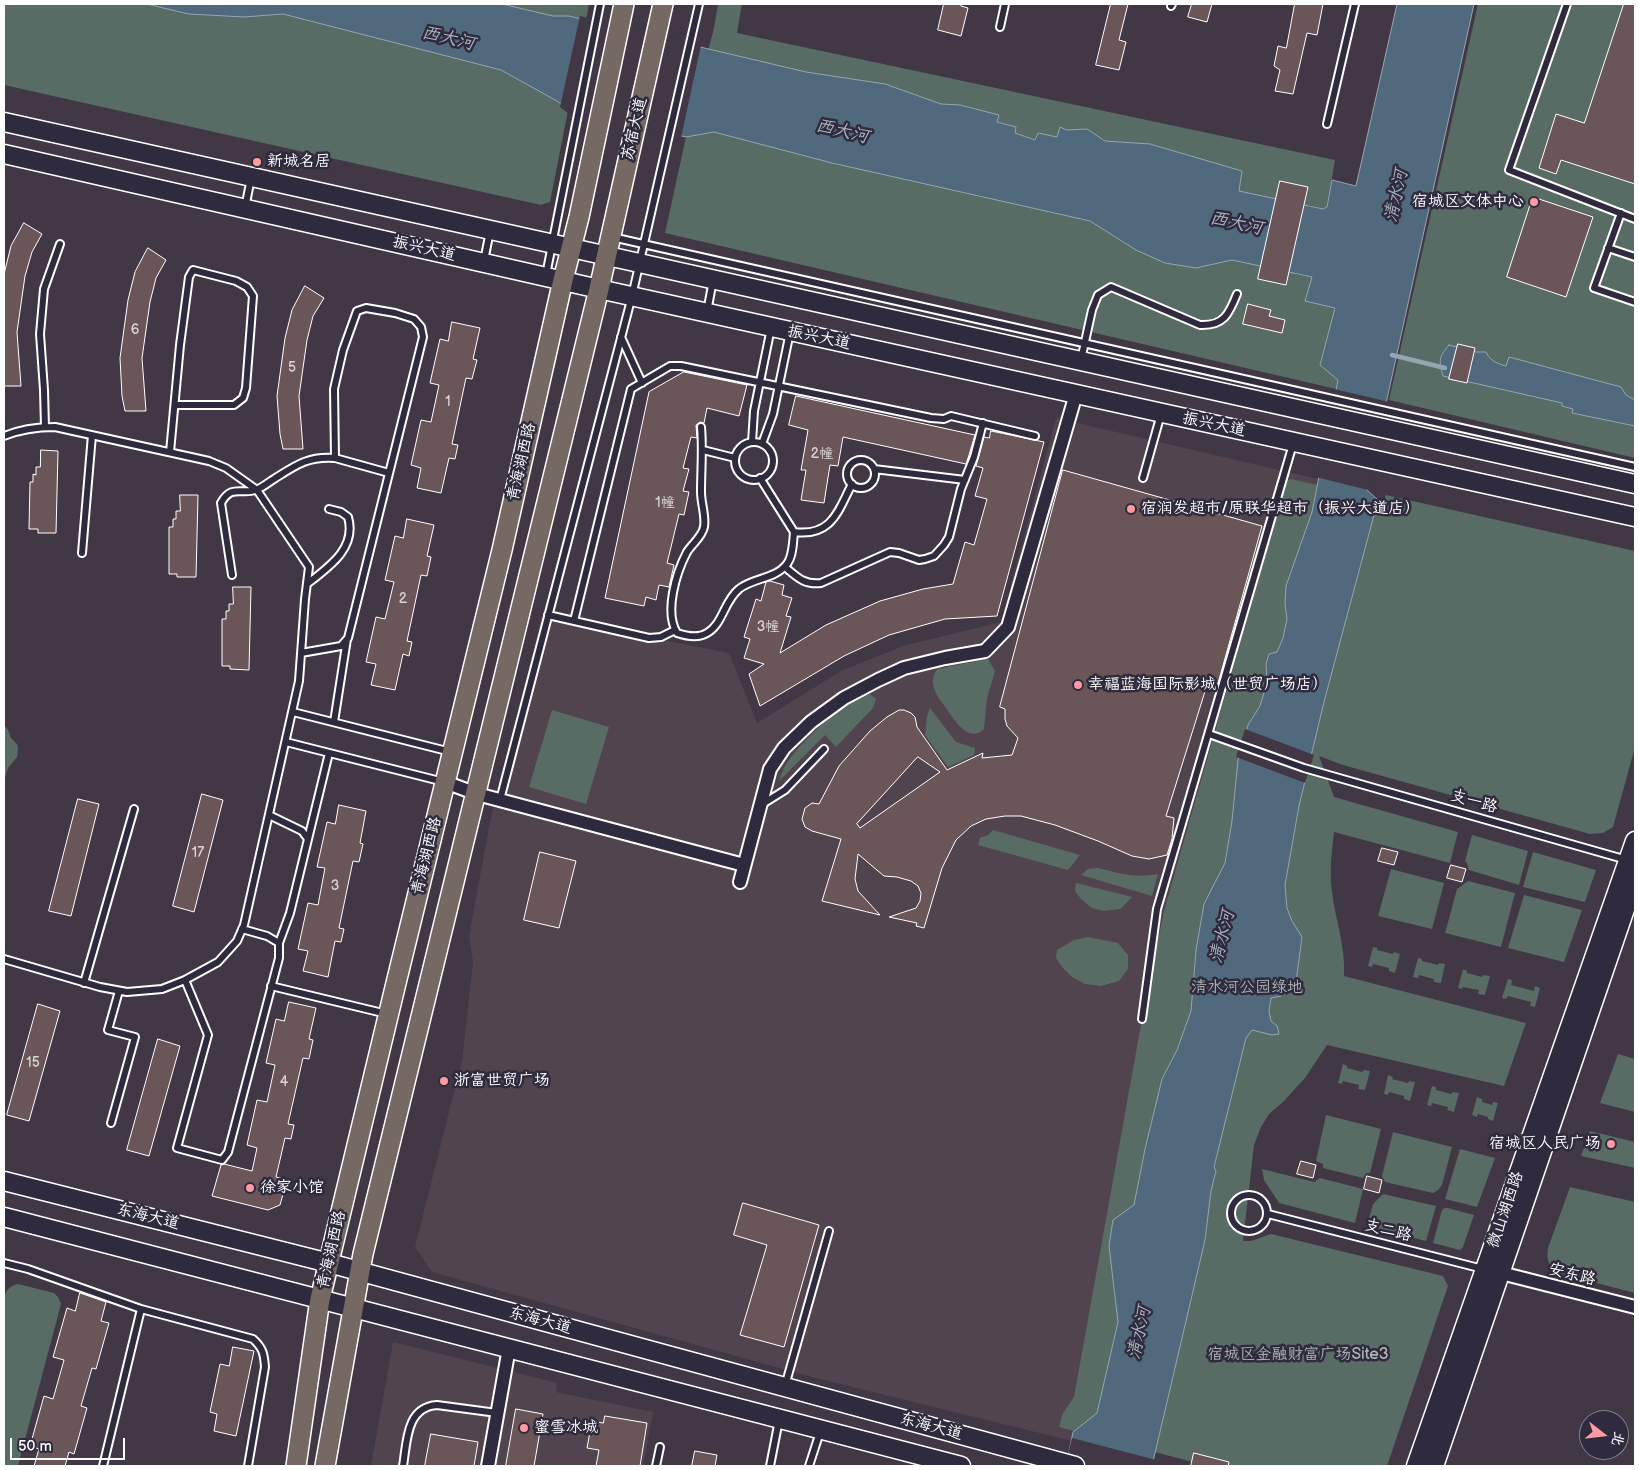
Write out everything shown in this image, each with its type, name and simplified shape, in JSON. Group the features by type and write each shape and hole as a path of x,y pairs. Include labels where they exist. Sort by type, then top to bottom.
{"main road":[{"path":"572,248 624,4"},
{"name":"苏宿大道","path":"610,239 663,4"},
{"name":"青海湖西路","path":"325,1466 360,1272 610,239"},
{"name":"青海湖西路","path":"296,1466 320,1299 502,550 555,278 572,248"}],"street":[{"name":"振兴大道","path":"4,122 572,248 610,239 640,262 713,279 1082,352 1635,484"},
{"name":"振兴大道","path":"4,154 706,313 1635,517"},
{"path":"740,882 770,768 784,748 812,722 844,698 904,668 985,651 1008,627 1076,394"},
{"path":"445,782 477,794 744,865"},
{"name":"微山湖西路","path":"1434,1466 1493,1271 1632,861 1635,841"},
{"name":"微山湖西路","path":"1416,1466 1493,1271 1635,880"},
{"name":"东海大道","path":"4,1181 329,1263 1075,1466"},
{"name":"东海大道","path":"4,1217 961,1466"},
{"name":"安东路","path":"1493,1271 1635,1307"},
{"path":"488,1466 509,1348"}],"lane":[{"path":"555,278 552,244 600,4"},
{"path":"500,800 632,296 699,4"},
{"path":"1000,27 1005,4"},
{"path":"1327,124 1355,4"},
{"path":"1567,4 1510,170 1635,219"},
{"path":"245,208 252,177"},
{"path":"1620,213 1594,288 1635,302"},
{"path":"484,262 491,230"},
{"path":"610,239 644,244 1082,352 1635,467"},
{"path":"45,427 40,334 44,290 60,244"},
{"path":"1608,248 1635,257"},
{"path":"170,452 174,405 189,277 193,270 236,281 247,287 253,296 246,388 243,398 234,405 174,405"},
{"path":"706,313 713,279"},
{"path":"1082,352 1092,310 1098,295 1111,287 1200,325 1210,326 1218,323 1228,314 1238,294"},
{"path":"334,722 348,638 423,337 421,327 414,319 395,313 366,308 357,311 343,350 334,389 335,458"},
{"path":"752,442 754,411 771,327"},
{"path":"762,444 773,414 790,331"},
{"path":"621,337 642,383"},
{"path":"574,621 631,389 670,366 681,366 931,418 944,419 952,416 1035,436"},
{"path":"1143,478 1161,413"},
{"path":"785,567 797,577 813,584 890,552 920,560 934,556 944,546 949,537 961,489 974,457 982,423"},
{"path":"701,427 703,450 701,492 704,525 702,532 688,551 674,589 673,617 674,628 677,633 684,636 706,634 713,628 728,602 740,588 748,583 775,574 789,562 794,532 760,478"},
{"path":"4,436 28,429 55,428 209,460 226,468 256,490 308,567 300,681 242,929 237,941 218,962 185,980 162,989 127,992 84,983 4,959"},
{"path":"82,552 92,435"},
{"path":"752,442 762,444 771,453 772,466 769,472 753,480 741,475 735,464 735,458 741,447 752,442"},
{"path":"1142,1019 1157,909 1293,442"},
{"path":"703,450 735,458"},
{"path":"232,575 221,503 226,494 233,491 256,490 292,467 307,460 320,457 335,458 389,473"},
{"path":"861,460 870,463 874,469 874,480 868,486 860,488 852,484 848,476 849,467 852,463 861,460"},
{"path":"874,469 965,480"},
{"path":"794,532 801,533 822,529 829,525 835,518 852,484"},
{"path":"307,584 331,566 345,549 350,538 348,517 341,512 329,509"},
{"path":"548,615 649,638 661,637 675,630"},
{"path":"301,653 341,646 348,638"},
{"path":"293,712 452,752"},
{"name":"支一路","path":"1209,734 1304,768 1632,861"},
{"path":"286,742 445,782"},
{"path":"760,806 785,790 824,749"},
{"path":"185,980 208,1035 177,1148 222,1160 228,1152 279,958 279,943 290,913 329,753"},
{"path":"84,983 134,809"},
{"path":"269,815 302,831 308,839"},
{"path":"242,929 267,936 279,943"},
{"path":"271,986 388,1014"},
{"path":"111,1123 135,1038 108,1030 119,990"},
{"path":"1244,1195 1250,1195 1261,1199 1265,1203 1268,1214 1266,1220 1258,1229 1246,1231 1235,1225 1231,1213 1235,1202 1244,1195"},
{"name":"支二路","path":"1268,1214 1493,1271"},
{"path":"785,1387 829,1231"},
{"path":"4,1263 28,1269 141,1309 253,1339 262,1347 264,1367 248,1466"},
{"path":"103,1466 141,1309"},
{"path":"403,1466 412,1421 416,1414 429,1405 497,1414"},
{"path":"770,1466 780,1419"},
{"path":"809,1466 820,1429"},
{"path":"656,1466 660,1447"}],"shaded area":[{"path":"1056,418 1318,479 1312,512 1097,1413 1073,1432 1072,1441 812,1377 432,1272 415,1247 462,1060 473,962 469,936 490,822 542,616 729,653 757,723 841,671 903,646 1001,622"},
{"path":"393,1342 557,1383 556,1392 653,1412 643,1466 371,1466"}],"green space":[{"path":"4,4 589,4 550,202 541,205 4,85"},
{"path":"718,4 742,4 737,33 1335,160 1327,208 1323,209 1309,205 1295,274 1312,277 1335,308 1320,365 1338,380 1336,389 665,233 686,137 714,28"},
{"name":"宿城区文体中心","path":"1478,4 1635,4 1635,458 1389,400"},
{"path":"1291,479 1384,500 1386,495 1635,551 1635,747 1613,827 1603,833 1590,834 1343,765 1319,756 1334,797 1458,832 1450,863 1334,832 1331,884 1342,944 1344,976 1526,1023 1504,1086 1327,1045 1305,1078 1269,1114 1261,1127 1254,1145 1243,1241 1251,1241 1271,1234 1443,1276 1448,1286 1387,1466 1208,1466 1059,1427 1063,1413 1074,1397 1142,1019 1164,911 1286,481"},
{"path":"988,659 995,671 987,698 984,729 973,734 962,729 953,718 936,694 933,678 937,669"},
{"path":"870,694 876,699 873,708 836,747 825,735 779,781 782,772 794,753 824,722 847,705"},
{"path":"930,708 956,742 975,748 974,755 948,767 925,735"},
{"path":"552,710 609,727 586,804 529,787"},
{"path":"4,725 18,748 17,757 8,768 5,778 4,778"},
{"path":"993,830 1080,855 1068,870 978,845 980,838 988,835"},
{"path":"1472,835 1528,851 1519,885 1469,870 1465,861"},
{"path":"1533,852 1596,870 1585,902 1523,887"},
{"path":"1098,868 1121,874 1158,874 1152,896 1081,875 1088,869"},
{"path":"1391,869 1444,883 1432,929 1378,916"},
{"path":"1468,881 1515,893 1501,947 1445,933 1457,889"},
{"path":"1076,883 1132,897 1120,909 1104,911 1092,908 1075,891"},
{"path":"1524,895 1582,910 1564,962 1508,948"},
{"path":"1088,937 1118,943 1128,955 1128,969 1119,981 1101,986 1085,984 1072,977 1063,968 1056,958 1057,950 1074,940"},
{"path":"1373,947 1377,948 1377,950 1400,954 1395,973 1389,971 1389,968 1373,964 1372,967 1368,966"},
{"path":"1418,958 1422,959 1422,961 1438,965 1439,963 1445,964 1441,983 1419,975 1418,978 1413,977"},
{"path":"1463,969 1467,973 1482,977 1483,975 1490,976 1485,995 1478,994 1479,990 1458,988"},
{"path":"1508,979 1512,980 1511,985 1534,991 1535,986 1540,988 1535,1007 1530,1006 1531,1002 1508,996 1506,999 1502,998"},
{"path":"1618,1054 1635,1059 1635,1112 1600,1103"},
{"path":"1343,1064 1347,1068 1362,1072 1364,1070 1370,1071 1365,1090 1358,1089 1359,1085 1343,1081 1342,1084 1338,1083"},
{"path":"1388,1075 1393,1077 1392,1079 1408,1083 1409,1081 1415,1082 1410,1101 1404,1099 1404,1096 1389,1092 1388,1095 1384,1094"},
{"path":"1432,1086 1436,1087 1436,1090 1451,1094 1453,1092 1459,1093 1454,1112 1447,1110 1448,1107 1432,1103 1431,1106 1427,1105"},
{"path":"1477,1097 1482,1099 1482,1102 1492,1105 1493,1102 1498,1103 1493,1121 1488,1119 1488,1117 1478,1114 1477,1117 1472,1115"},
{"path":"1326,1115 1381,1129 1370,1173 1366,1173 1363,1178 1323,1168 1323,1164 1316,1161"},
{"path":"1590,1131 1635,1142 1635,1168 1581,1156"},
{"path":"1393,1132 1452,1147 1442,1185 1438,1190 1433,1193 1385,1182 1382,1176"},
{"path":"1460,1149 1495,1158 1477,1207 1445,1199"},
{"path":"1262,1169 1314,1182 1320,1178 1363,1189 1355,1223 1279,1203 1264,1180"},
{"path":"1570,1187 1635,1202 1635,1293 1558,1273 1550,1265 1547,1256 1548,1248"},
{"path":"1383,1194 1436,1206 1426,1241 1367,1226 1373,1204"},
{"path":"1445,1208 1474,1215 1463,1247 1460,1250 1433,1243 1442,1210"},
{"path":"18,1284 54,1293 61,1304 18,1466 4,1466 4,1299 8,1289"}],"water":[{"path":"147,4 502,4 553,16 569,16 806,72 885,84 941,104 960,105 999,115 997,122 1016,127 1015,133 1035,140 1038,133 1057,137 1060,127 1067,130 1087,129 1105,141 1150,144 1242,171 1239,191 1323,209 1327,207 1332,180 1356,186 1397,4 1474,4 1367,490 1378,500 1324,702 1299,806 1285,885 1287,908 1292,921 1302,937 1296,982 1281,996 1271,998 1269,1011 1271,1021 1277,1026 1279,1034 1272,1035 1252,1030 1246,1038 1214,1167 1216,1171 1211,1191 1205,1240 1152,1466 1066,1466 1073,1432 1097,1413 1118,1322 1109,1246 1113,1220 1134,1205 1162,1079 1177,1050 1191,1011 1196,950 1204,904 1225,863 1232,821 1238,760 1248,725 1260,706 1267,683 1266,664 1269,654 1277,652 1283,638 1287,619 1285,604 1286,586 1312,512 1338,380 1320,365 1335,308 1305,301 1312,277 1232,260 1196,268 1165,263 1136,250 1090,221 832,163 714,132 686,137 570,111 557,101 501,70 283,14 244,17 189,14"},
{"path":"1449,345 1476,352 1486,352 1494,362 1506,366 1509,357 1621,387 1626,395 1635,400 1635,426 1572,413 1573,409 1562,406 1562,403 1443,376 1440,359"}],"pier":[{"path":"580,16 701,45 681,138 569,114 560,107"},
{"path":"1334,389 1389,402 1370,489 1372,491 1316,477"},
{"path":"1245,729 1314,755 1305,783 1236,757"},
{"path":"1072,1438 1156,1460 1155,1466 1065,1466"}],"building":[{"path":"944,4 961,4 961,6 968,8 961,36 938,30"},
{"path":"1111,4 1128,4 1119,40 1126,42 1119,70 1096,65"},
{"path":"1192,4 1212,4 1207,22 1188,17"},
{"path":"1295,4 1323,4 1317,35 1307,33 1293,94 1275,91 1280,70 1274,66 1278,46 1286,48"},
{"path":"1624,4 1635,4 1635,184 1561,160 1556,174 1539,168 1556,114 1584,123"},
{"path":"1280,181 1308,187 1286,285 1258,279"},
{"path":"1533,197 1593,217 1566,297 1507,277"},
{"path":"24,223 42,234 32,252 25,276 17,332 21,386 4,386 4,274 11,246"},
{"path":"148,248 166,260 156,278 150,302 142,358 146,411 125,411 122,396 120,358 128,300 135,272"},
{"path":"305,286 324,298 313,316 307,340 299,396 303,449 283,449 277,396 285,338 292,310"},
{"path":"1248,304 1271,310 1269,316 1285,320 1282,333 1243,324"},
{"path":"452,322 480,328 473,359 477,360 472,379 466,378 452,444 458,445 455,459 449,458 441,493 417,488 421,468 411,465 421,420 431,422 439,385 430,383 440,339 448,341"},
{"path":"1458,344 1475,348 1467,383 1449,379"},
{"path":"684,372 747,385 739,416 707,408 704,423 700,422 696,425 697,438 691,437 683,468 689,469 683,491 689,492 684,515 679,514 667,563 674,565 669,587 659,585 656,600 646,597 644,606 605,598 649,392"},
{"path":"796,396 975,435 966,464 843,437 838,466 830,465 824,503 801,500 806,470 801,470 808,430 789,425"},
{"path":"991,431 1044,442 997,616 945,619 889,635 844,656 760,706 749,674 764,664 744,658 750,639 744,637 756,599 761,601 766,582 770,581 784,585 782,595 792,598 786,616 791,617 780,653 826,625 880,601 923,589 953,584 965,542 974,545 987,499 975,496 983,468 976,466 984,437 989,438"},
{"path":"41,450 58,451 56,533 38,533 38,529 29,529 30,482 33,482 33,474 36,475 36,467 40,467"},
{"path":"1063,470 1262,526 1217,687 1207,685 1166,816 1174,818 1172,839 1167,855 1149,859 1132,856 1055,825 1021,816 1005,816 986,819 971,826 956,840 942,868 924,928 916,926 917,923 889,917 916,908 920,901 921,893 918,886 911,881 884,876 858,854 855,879 858,891 880,915 822,901 841,839 812,831 805,827 802,819 805,808 812,803 819,804 839,766 870,731 899,710 911,713 915,717 917,727 947,770 983,753 982,758 1012,755 1018,738 1007,726 1005,709 1000,707","holes":["918,757 940,772 860,828 857,824"]},
{"path":"180,495 198,495 196,577 177,577 177,574 169,574 169,527 173,527 176,511 180,511"},
{"path":"407,519 434,525 427,556 431,557 427,576 421,575 407,641 412,642 409,656 403,654 395,690 371,685 376,664 366,662 376,617 385,619 394,582 385,580 395,536 403,538"},
{"path":"233,587 251,587 249,670 230,669 230,666 222,666 222,619 226,619 226,611 229,611 229,604 233,604"},
{"path":"202,794 223,800 194,912 173,906"},
{"path":"78,799 99,804 71,916 49,911"},
{"path":"339,805 366,811 360,843 363,844 359,862 353,861 339,928 344,929 341,942 335,941 328,977 303,971 308,951 298,949 308,903 318,905 325,868 317,867 327,822 335,824"},
{"path":"1382,848 1398,852 1394,865 1378,861"},
{"path":"540,852 576,861 559,928 524,920"},
{"path":"1451,865 1466,869 1462,882 1447,878"},
{"path":"289,1002 316,1008 309,1039 313,1040 309,1059 303,1058 288,1124 294,1125 291,1139 285,1138 276,1177 287,1180 280,1205 268,1210 212,1196 221,1165 224,1164 252,1171 257,1148 247,1145 257,1100 267,1102 275,1065 266,1063 276,1019 284,1021"},
{"path":"38,1004 60,1011 29,1121 7,1115"},
{"path":"158,1039 180,1046 149,1156 127,1150"},
{"path":"1301,1161 1316,1165 1313,1178 1297,1174"},
{"path":"1367,1176 1382,1180 1379,1193 1364,1189"},
{"path":"743,1203 819,1225 784,1347 740,1335 767,1245 734,1235"},
{"path":"80,1293 106,1302 101,1321 109,1323 96,1369 92,1368 81,1406 87,1408 74,1454 69,1452 65,1466 34,1466 39,1449 30,1446 44,1396 53,1399 64,1360 53,1357 67,1308 75,1311"},
{"path":"233,1347 254,1351 236,1436 214,1431 217,1414 210,1412 220,1364 229,1366"},
{"path":"516,1409 543,1414 534,1466 506,1466"},
{"path":"605,1416 647,1423 640,1466 596,1466 599,1450 587,1448 592,1421 603,1423"},
{"path":"431,1434 478,1442 474,1466 425,1466"},
{"path":"695,1451 717,1455 715,1466 692,1466"},
{"path":"1194,1453 1229,1462 1228,1466 1191,1466"}],"waterway":[{"path":"1392,355 1445,368"}],"place":[{"name":"新城名居","path":"257,162"},
{"name":"宿城区文体中心","path":"1534,202"},
{"name":"宿润发超市/原联华超市（振兴大道店）","path":"1131,509"},
{"name":"幸福蓝海国际影城（世贸广场店）","path":"1078,685"},
{"name":"浙富世贸广场","path":"444,1081"},
{"name":"宿城区人民广场","path":"1611,1144"},
{"name":"徐家小馆","path":"250,1188"},
{"name":"蜜雪冰城","path":"524,1428"}],"water label":[{"name":"西大河","path":"448,39"},
{"name":"西大河","path":"842,132"},
{"name":"清水河","path":"1397,196"},
{"name":"西大河","path":"1236,224"},
{"name":"清水河","path":"1223,937"},
{"name":"清水河","path":"1140,1333"}],"park label":[{"name":"清水河公园绿地","path":"1247,988"},
{"name":"宿城区金融财富广场Site3","path":"1298,1355"}]}
